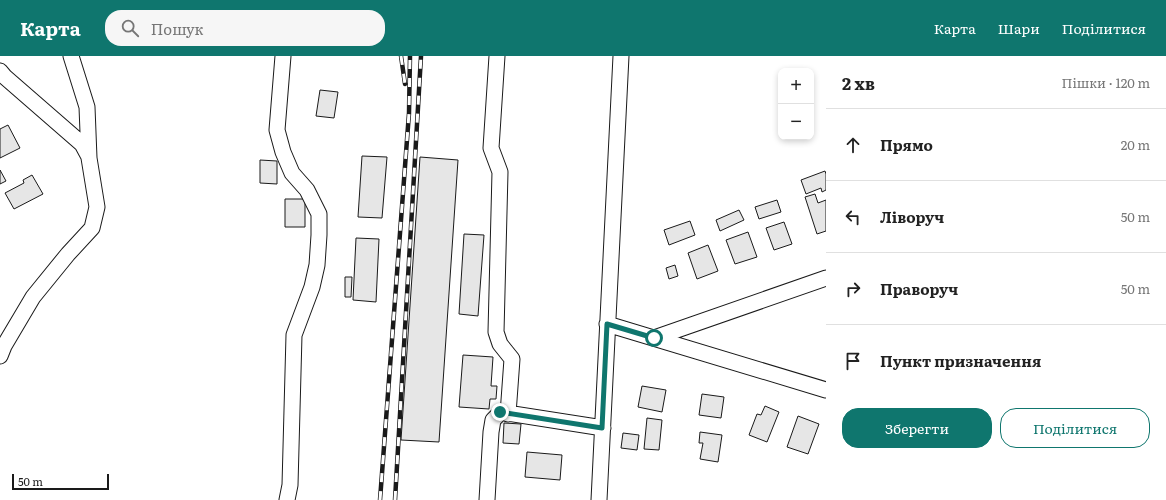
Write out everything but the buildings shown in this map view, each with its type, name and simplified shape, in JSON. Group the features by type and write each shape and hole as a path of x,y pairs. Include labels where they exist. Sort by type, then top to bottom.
{"street":[{"path":"0,356 4,346 33,297 68,254 92,228 97,207 89,158 87,107 71,56"},
{"path":"283,56 277,130 283,152 292,173 307,190 319,214 317,265 312,287 294,335 290,485 287,500"},
{"path":"497,56 491,148 500,172 496,332 500,344 512,359 504,413"},
{"path":"599,500 621,56"},
{"path":"0,71 82,144 89,158"},
{"path":"654,338 826,278"},
{"path":"607,324 826,390"},
{"path":"487,500 493,420 504,413 602,428"}],"railway":[{"path":"401,56 405,84"},
{"path":"380,500 409,113 410,56"},
{"path":"395,500 421,56"}],"route":[{"path":"500,412 602,428 607,324 654,338"}]}
